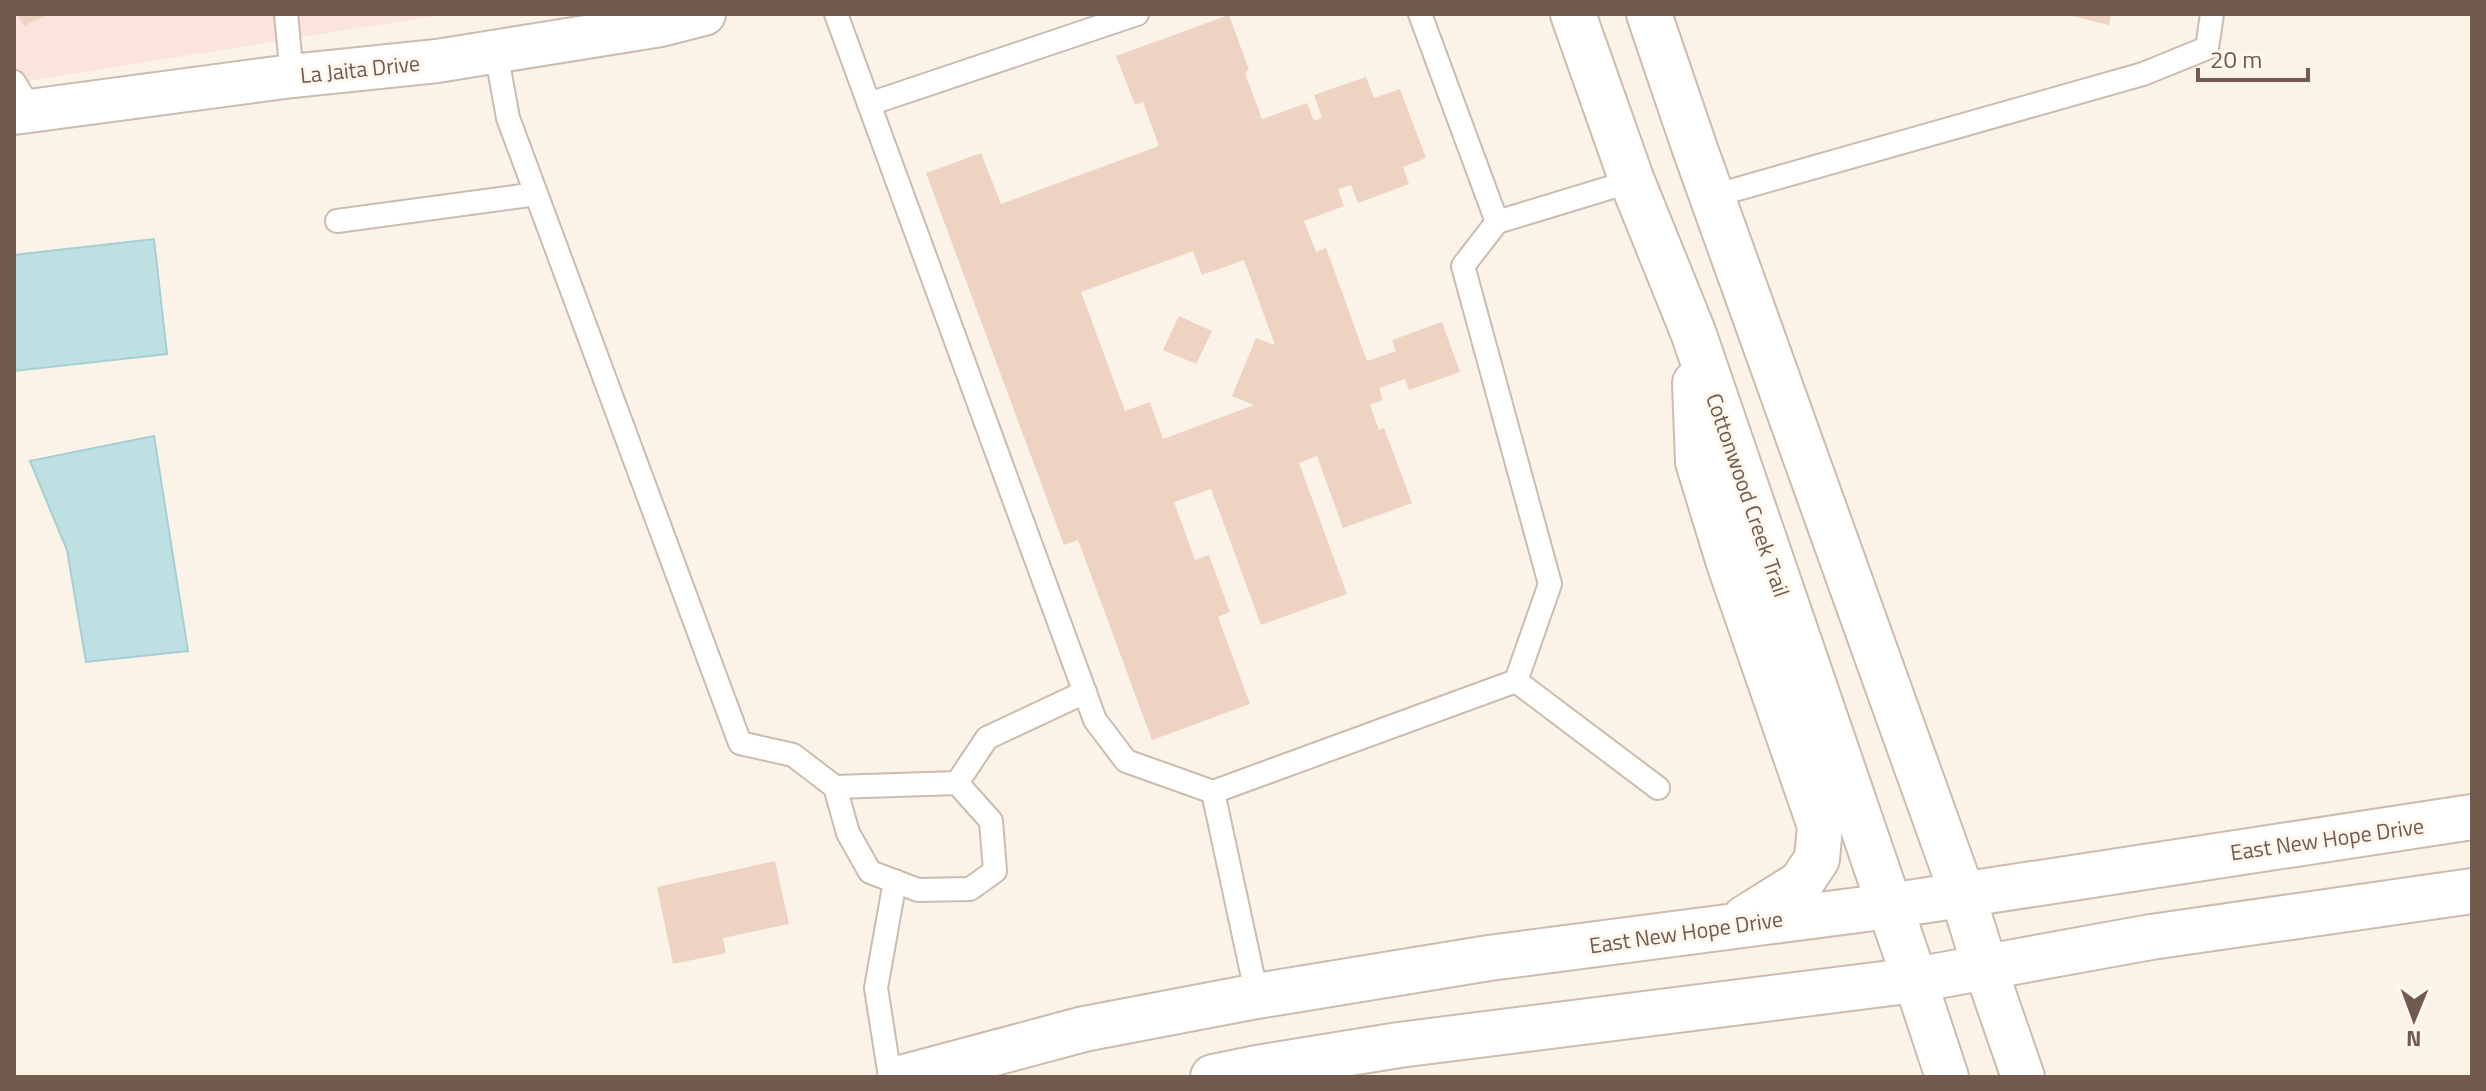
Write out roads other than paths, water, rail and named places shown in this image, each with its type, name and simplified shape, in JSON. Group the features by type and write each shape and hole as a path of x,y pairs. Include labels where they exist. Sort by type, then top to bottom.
{"street":[{"name":"La Jaita Drive","path":"20,102 437,61 661,25 704,14"},
{"name":"Cottonwood Creek Trail","path":"1573,14 1632,181 1693,332 1915,980"},
{"path":"1649,14 1962,893 2023,1077"},
{"path":"1693,332 1698,462 1729,563 1820,826 1817,859 1801,883 1736,924"},
{"name":"East New Hope Drive","path":"905,1077 1084,1029 1257,996 1489,958 1889,906 2472,817"},
{"path":"1213,1077 1399,1045 1915,980 2151,937 2471,892"},
{"path":"1915,980 1947,1077"}],"lane":[{"path":"286,14 292,76"},
{"path":"836,14 1095,720 1126,761 1213,792 1516,681"},
{"path":"869,104 1137,14"},
{"path":"1420,14 1497,222"},
{"path":"1713,196 2143,74 2207,48 2212,14"},
{"path":"496,52 508,118 740,743 793,755 835,787 848,833 870,872 918,890 970,889 995,871 991,821 957,783"},
{"path":"1516,681 1550,584 1463,266 1497,222 1632,181"},
{"path":"337,221 536,194"},
{"path":"1516,681 1658,788"},
{"path":"957,783 987,738 1085,692"},
{"path":"835,787 957,783"},
{"path":"1213,792 1257,996"},
{"path":"890,1077 876,988 895,881"}],"water":[{"path":"154,239 167,354 14,371 14,255"},
{"path":"154,436 188,651 86,662 67,550 30,461"}]}
